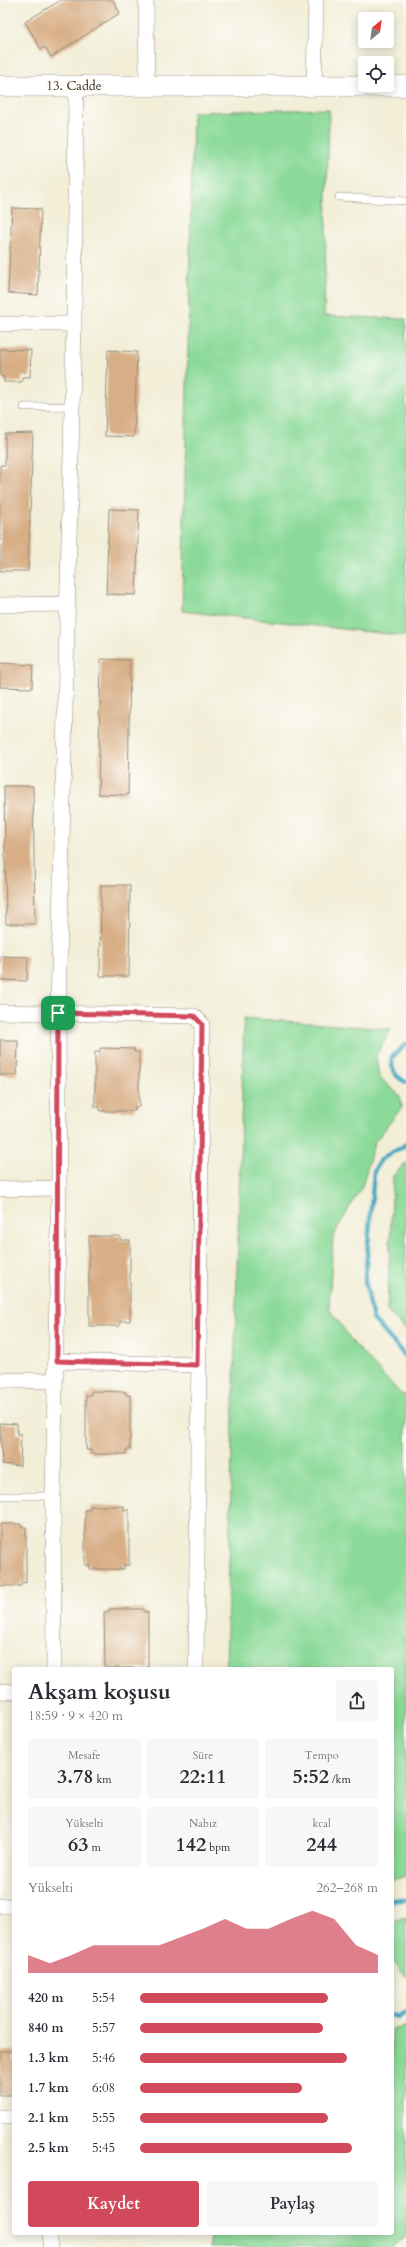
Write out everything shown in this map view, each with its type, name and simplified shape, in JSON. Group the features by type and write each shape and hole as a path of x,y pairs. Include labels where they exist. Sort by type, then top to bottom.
{"street":[{"path":"146,0 148,85"},
{"path":"314,85 316,0"},
{"name":"13. Cadde","path":"0,86 406,86"},
{"path":"54,1667 53,1496 55,1381 57,1361 59,1188 58,1013 74,324 76,86"},
{"path":"0,324 74,324"},
{"path":"0,605 67,604"},
{"path":"0,1012 194,1016 202,1024 197,1365 196,1667"},
{"path":"0,1188 59,1188"},
{"path":"57,1361 197,1365"},
{"path":"0,1380 55,1381"},
{"path":"0,1691 12,1692"},
{"path":"0,1906 12,1906"},
{"path":"0,2117 12,2117"},
{"path":"50,2235 50,2247"}],"lane":[{"path":"339,197 406,201"},
{"path":"24,407 72,406"},
{"path":"0,1496 53,1496"}],"green space":[{"path":"329,109 324,316 406,319 406,636 182,611 193,112"},
{"path":"244,1018 391,1029 376,1056 379,1077 400,1096 402,1107 374,1143 362,1186 333,1236 329,1308 354,1344 401,1394 406,1395 406,1876 394,1879 394,1667 226,1667"},
{"path":"406,1162 406,1330 387,1311 393,1176"},
{"path":"406,1917 406,1977 394,1962 394,1922 396,1920"},
{"path":"406,2027 406,2238 392,2247 210,2247 210,2235 394,2235 394,2028"}],"building":[{"path":"61,0 113,0 120,13 51,57 45,47 41,49 25,22"},
{"path":"12,208 41,209 38,295 8,293"},
{"path":"0,349 31,350 30,377 22,377 22,382 4,382 4,377 0,376"},
{"path":"108,350 137,352 134,437 105,436"},
{"path":"33,433 28,571 0,571 0,465 5,465 5,434"},
{"path":"109,509 139,510 136,595 106,594"},
{"path":"101,659 130,660 128,795 98,794"},
{"path":"0,663 33,665 32,688 0,687"},
{"path":"4,786 33,786 35,924 6,924"},
{"path":"101,885 130,885 129,976 100,976"},
{"path":"0,956 28,957 27,981 0,980"},
{"path":"0,1040 18,1040 17,1075 0,1075"},
{"path":"100,1048 134,1049 134,1052 139,1052 139,1107 134,1107 135,1111 100,1111 100,1107 95,1107 95,1052 100,1052"},
{"path":"89,1236 120,1236 120,1240 130,1240 130,1321 120,1321 120,1326 89,1326"},
{"path":"91,1391 126,1392 126,1395 130,1395 130,1450 126,1450 126,1454 91,1454 91,1450 86,1450 86,1395 91,1395"},
{"path":"0,1423 17,1424 17,1434 21,1434 20,1466 2,1464"},
{"path":"90,1506 124,1506 124,1510 129,1510 129,1565 124,1565 124,1569 90,1569 90,1565 85,1565 85,1510 90,1510"},
{"path":"0,1524 21,1524 21,1527 26,1527 26,1583 21,1582 21,1586 0,1586"},
{"path":"109,1609 144,1609 144,1612 148,1612 148,1667 105,1667 104,1612 109,1612"},
{"path":"0,2051 12,2051 12,2095 0,2095"}],"waterway":[{"path":"406,1044 392,1057 394,1072 406,1082"},
{"path":"406,1144 380,1160 374,1172 365,1280 373,1319 406,1357"},
{"path":"394,1900 406,1900"},
{"path":"394,2017 398,2018 406,2012"}],"route":[{"path":"58,1013 194,1016 202,1024 197,1365 57,1361 59,1188 58,1013"}]}
